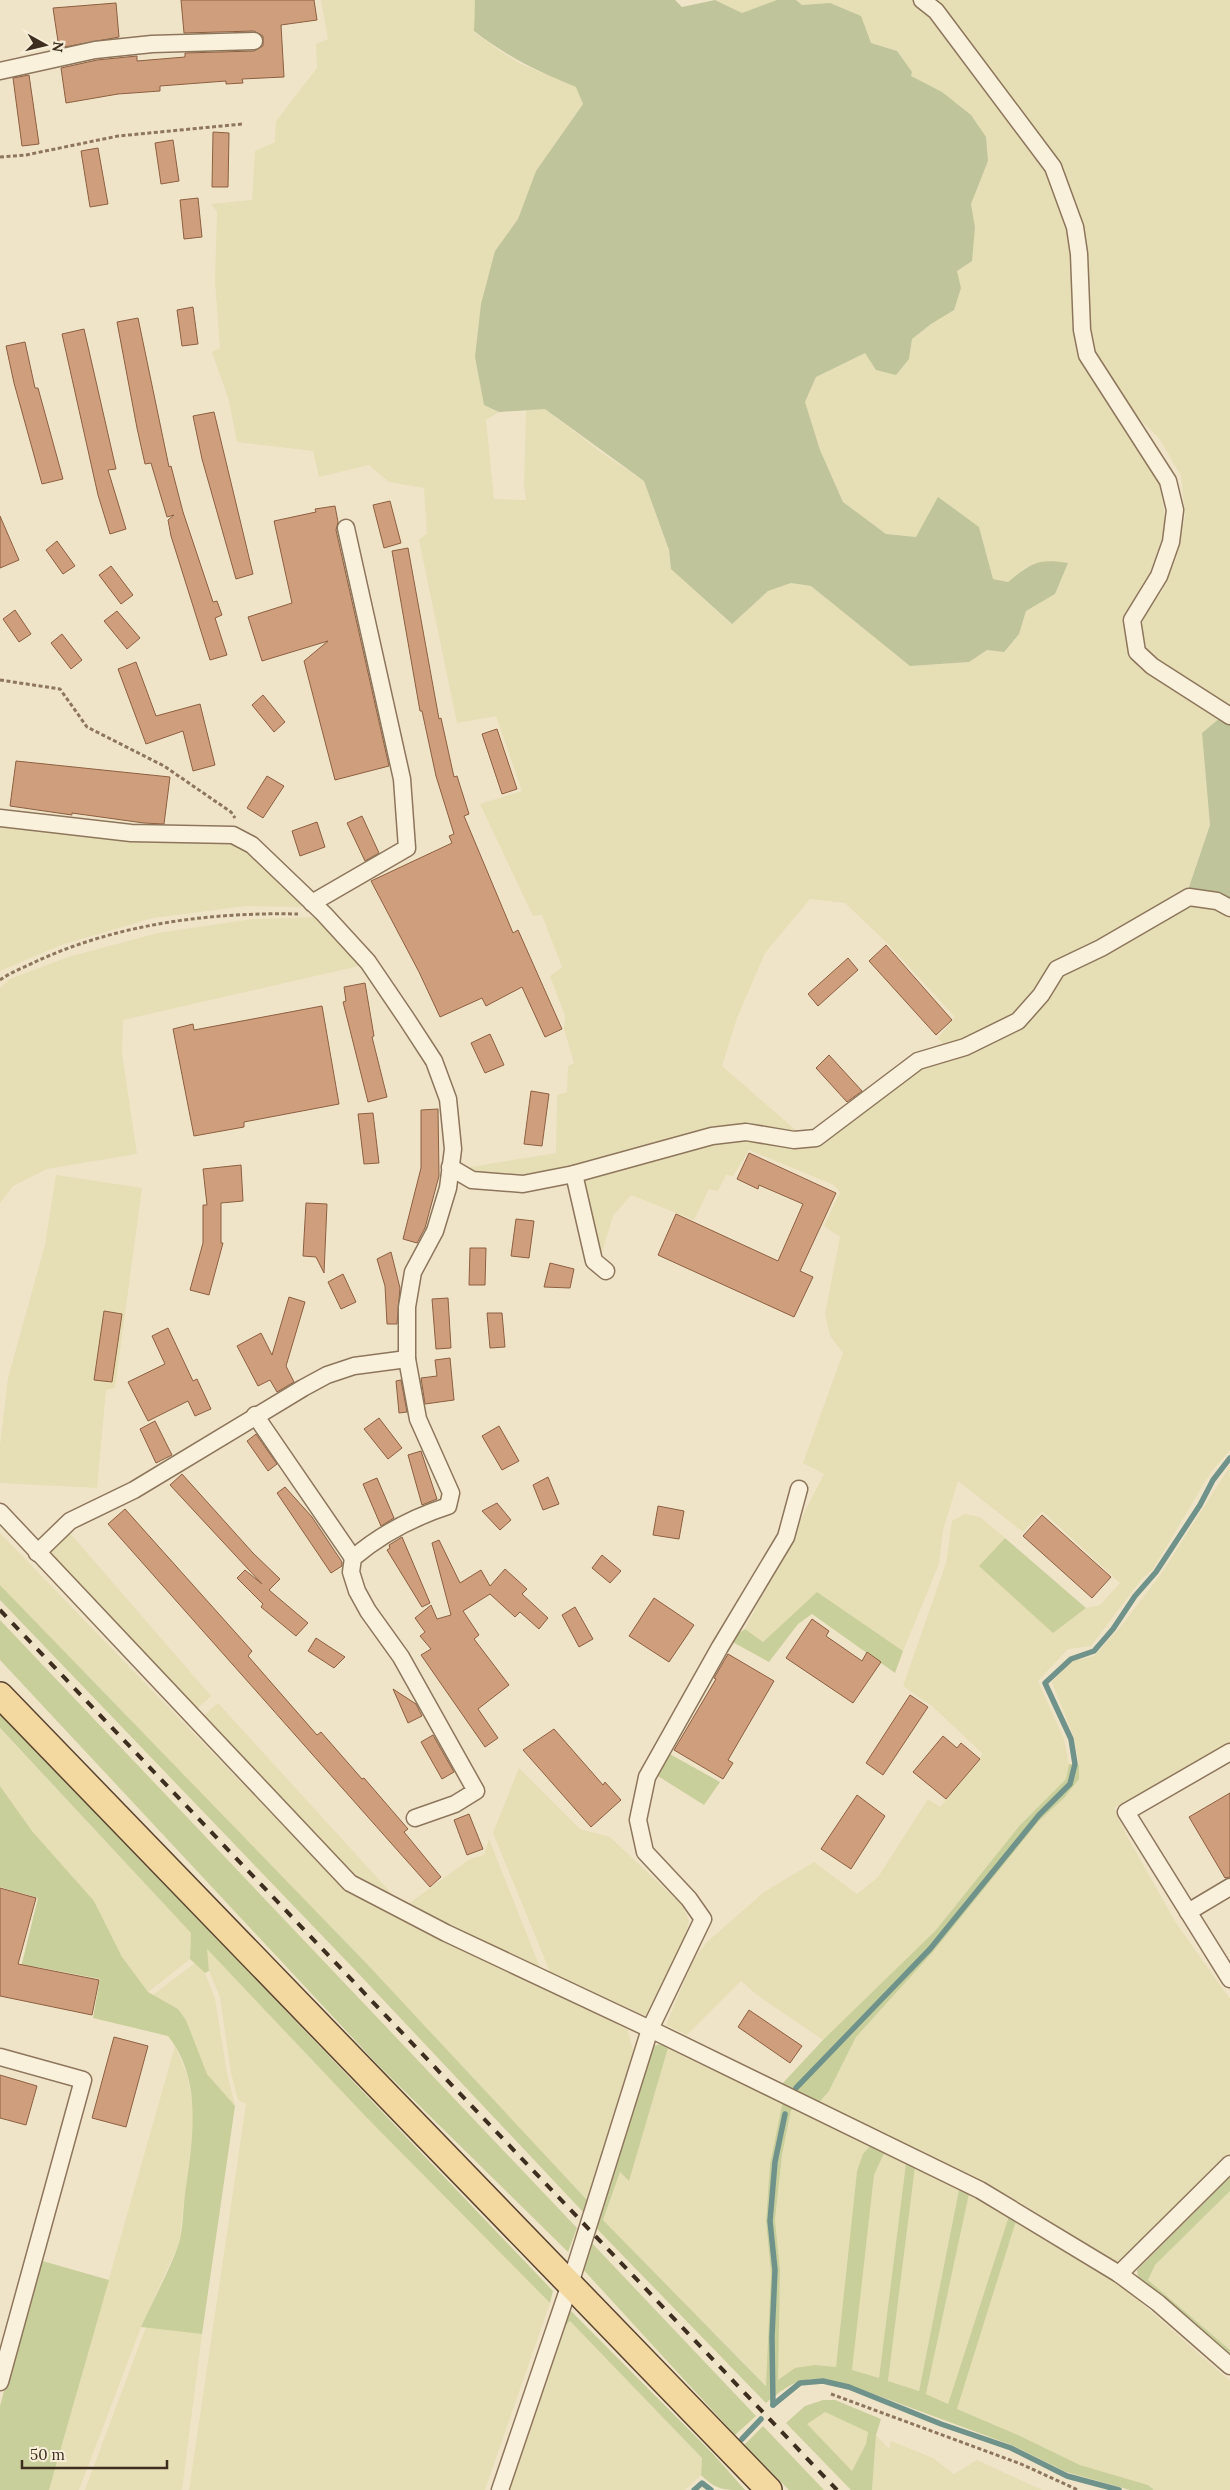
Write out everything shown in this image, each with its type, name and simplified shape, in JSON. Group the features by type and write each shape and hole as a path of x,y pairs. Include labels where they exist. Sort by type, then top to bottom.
{"main road":[{"path":"0,1695 769,2490"}],"street":[{"path":"922,0 936,11 948,26 983,72 1011,114 1038,144 1053,167 1075,227 1079,254 1082,330 1087,355 1168,481 1176,510 1171,542 1159,576 1132,620 1133,639 1137,652 1152,666 1230,716"},
{"path":"0,71 95,50 152,44 254,41"},
{"path":"312,903 407,848 402,779 346,528"},
{"path":"0,818 131,833 234,835 252,845 324,914 368,962 434,1061 448,1099 453,1149 448,1188 435,1231 413,1272 407,1307 407,1359 418,1419 451,1493 448,1506 426,1513 368,1544 353,1558 351,1572 357,1591 368,1612 401,1657 476,1791 455,1804 415,1818"},
{"path":"450,1167 472,1180 522,1184 574,1174 712,1136 746,1132 794,1140 816,1138 918,1061 966,1047 1018,1021 1041,996 1057,969 1101,948 1190,897 1217,901 1230,908"},
{"path":"574,1174 594,1261 606,1271"},
{"path":"37,1553 70,1521 134,1490 255,1415 328,1375 354,1366 407,1359"},
{"path":"255,1415 353,1558"},
{"path":"500,2490 570,2284 650,2029 703,1919 690,1899 645,1852 638,1820 647,1777 720,1647 786,1537 799,1489"},
{"path":"0,1512 350,1883 446,1933 650,2029 980,2190 1119,2274 1158,2304 1230,2366"},
{"path":"1230,1752 1126,1812 1230,1979"},
{"path":"1188,1912 1230,1887"},
{"path":"0,2057 84,2080 0,2382"},
{"path":"1119,2274 1230,2164"}],"path":[{"path":"0,157 26,155 118,136 242,124"},
{"path":"0,680 60,689 87,727 164,766 231,812 252,845"},
{"path":"0,980 67,948 156,924 250,913 324,914"},
{"path":"831,2394 1021,2464 1078,2490"}],"shaded area":[{"path":"321,0 475,0 474,32 521,64 577,87 583,104 536,171 518,219 495,251 475,357 484,404 499,412 486,420 494,499 526,500 524,484 526,410 545,409 605,455 644,481 669,550 671,569 731,624 768,591 791,583 811,586 910,666 969,662 987,650 1019,634 1026,611 1055,594 1068,563 1026,567 1008,582 993,579 979,527 938,498 916,537 886,534 843,502 820,450 805,402 816,377 865,352 909,359 912,339 931,324 961,288 957,271 975,227 971,204 988,161 942,92 910,76 897,51 871,43 830,3 802,5 796,0 916,0 933,14 1045,166 1060,203 1070,238 1077,355 1145,456 1160,484 1166,526 1145,587 1126,612 1128,647 1139,668 1221,717 1202,733 1210,825 1187,893 1137,922 1035,994 1013,1019 948,1048 938,1038 955,1017 886,942 845,903 810,899 765,953 737,1018 722,1066 798,1132 746,1128 524,1180 475,1176 464,1168 556,1153 557,1095 567,1092 568,1066 574,1063 564,1029 565,1016 550,976 562,967 542,915 533,916 480,804 522,791 496,716 457,723 419,540 427,533 424,488 389,482 369,465 319,477 313,451 237,442 229,401 212,352 220,348 215,281 217,212 211,204 252,200 255,151 275,142 276,121 317,68 316,44 328,39"},
{"path":"715,0 777,0 742,13"},
{"path":"931,0 1230,0 1230,706 1148,652 1140,631 1146,611 1162,592 1176,559 1185,515 1181,476 1159,438 1142,422 1115,389 1097,360 1089,339 1061,166"},
{"path":"0,825 131,839 234,844 252,853 307,907 246,906 153,918 61,945 0,971"},
{"path":"1186,904 1203,905 1230,916 1230,1450 1211,1472 1153,1569 1141,1580 1091,1646 1068,1649 1038,1681 1064,1739 1069,1764 1066,1779 1020,1825 936,1930 823,2040 757,1995 741,1981 687,2035 666,2025 693,1960 707,1942 764,1892 814,1862 857,1894 878,1877 928,1799 940,1807 983,1754 932,1706 903,1686 946,1563 952,1521 965,1514 980,1517 1005,1538 979,1566 1053,1632 1086,1608 1100,1605 1120,1583 1042,1511 1023,1532 958,1481 943,1530 939,1564 903,1651 817,1592 763,1642 745,1629 824,1474 803,1463 843,1353 830,1336 825,1314 840,1237 824,1226 840,1192 834,1185 749,1150 733,1176 726,1175 718,1191 709,1189 694,1220 631,1195 613,1216 600,1259 577,1176 716,1139 748,1136 793,1144 922,1064 1023,1025 1061,973"},
{"path":"320,917 359,966 123,1020 122,1053 137,1154 47,1169 13,1186 0,1203 0,988 10,979 68,957 158,933 252,919"},
{"path":"56,1175 142,1188 115,1388 106,1390 97,1488 0,1483 0,1445 8,1378 45,1245"},
{"path":"1230,1466 1230,1745 1184,1772 1114,1808 1127,1836 1176,1923 1230,1999 1230,2158 1120,2266 1021,2203 817,2105 829,2091 856,2037 932,1953 1039,1821 1064,1798 1078,1779 1079,1765 1074,1738 1052,1682 1071,1661 1094,1656 1121,1626 1161,1574"},
{"path":"69,1532 211,1696 193,1712 48,1558 53,1546"},
{"path":"0,1533 348,1893 627,2029 633,2050 630,2063 587,2200 368,1965 0,1585"},
{"path":"218,1703 404,1907 349,1879 201,1718"},
{"path":"0,1729 191,1933 190,1959 148,1992 122,1957 94,1901 32,1831 0,1786"},
{"path":"519,1768 580,1829 610,1837 683,1906 689,1921 684,1941 647,2017 550,1972 493,1833"},
{"path":"489,1839 541,1970 404,1907 470,1859 484,1855"},
{"path":"206,1948 368,2119 550,2303 485,2490 189,2490 246,2104 238,2100 231,2073 220,1997 209,1971"},
{"path":"195,1963 205,1973 215,1999 227,2073 235,2106 207,2074 186,2020 178,2009 153,1995"},
{"path":"175,2046 187,2074 193,2106 193,2129 179,2243 141,2327 79,2490 49,2490"},
{"path":"668,2048 783,2100 770,2164 766,2221 771,2273 767,2386 603,2220 620,2172 629,2181"},
{"path":"791,2109 872,2144 857,2171 836,2367 815,2365 777,2381 780,2270 775,2220 782,2155"},
{"path":"885,2151 906,2163 879,2378 851,2371 874,2175"},
{"path":"915,2167 959,2190 919,2391 888,2381"},
{"path":"1230,2191 1230,2350 1148,2280 1155,2265"},
{"path":"969,2194 1009,2216 948,2404 926,2394"},
{"path":"1016,2221 1091,2265 1129,2292 1230,2381 1230,2490 1154,2490 1148,2485 1080,2465 1018,2435 957,2409"},
{"path":"570,2321 702,2458 701,2475 685,2490 508,2490 531,2426 559,2332"},
{"path":"146,2327 202,2334 182,2490 85,2490"},
{"path":"825,2412 868,2431 866,2444 852,2471 806,2424"},
{"path":"876,2435 889,2449 891,2441 933,2458 954,2474 977,2460 1042,2490 872,2490"}],"green space":[{"path":"475,0 675,0 682,7 715,0 742,13 777,0 796,0 802,5 830,3 861,16 871,43 897,51 912,72 911,76 942,92 971,115 986,137 988,161 971,204 975,227 972,261 957,271 961,288 954,310 931,324 912,339 909,359 896,375 876,370 865,353 816,377 805,402 820,450 843,502 886,534 916,537 938,497 979,527 993,579 1008,582 1029,566 1042,562 1068,563 1055,594 1026,611 1019,634 1004,652 987,650 969,662 910,666 811,586 791,583 768,591 732,624 671,569 669,550 644,481 545,409 499,412 484,405 475,357 481,304 495,251 518,219 536,171 583,104 576,87 523,63 474,31"},
{"path":"1221,717 1230,724 1230,903 1187,893 1210,825 1202,733"},
{"path":"1005,1538 1086,1608 1053,1633 979,1566"},
{"path":"0,1585 368,1965 587,2200 583,2212 357,1972 0,1600"},
{"path":"817,1592 903,1651 895,1673 812,1614 798,1624 769,1662 729,1640 745,1629 763,1642"},
{"path":"0,1620 577,2228 568,2252 379,2066 0,1660"},
{"path":"0,1711 553,2291 550,2303 368,2119 207,1949 209,1971 205,1973 190,1959 191,1933 0,1728"},
{"path":"666,1752 720,1782 704,1805 653,1773"},
{"path":"1069,1764 1079,1765 1079,1779 1064,1798 1039,1821 932,1953 856,2037 829,2091 817,2105 781,2085 823,2040 936,1930 1020,1825 1066,1779"},
{"path":"0,1786 32,1831 94,1901 122,1957 148,1992 178,2009 186,2020 207,2074 235,2106 202,2334 141,2327 171,2265 179,2243 193,2112 187,2072 168,2036 93,2018 100,1979 37,1967 30,2000 14,1996 38,1898 0,1887"},
{"path":"660,2044 668,2048 629,2181 620,2172 603,2220 766,2386 771,2273 766,2221 770,2164 783,2100 796,2110 791,2110 782,2155 775,2220 780,2270 778,2380 795,2368 815,2365 836,2367 857,2171 863,2154 872,2144 885,2151 874,2175 852,2370 879,2378 906,2163 915,2167 888,2381 919,2391 959,2190 969,2194 926,2394 948,2404 1009,2216 1016,2221 957,2409 1018,2435 1080,2465 1148,2485 1154,2490 1130,2490 1066,2472 1014,2446 847,2384 812,2379 804,2380 795,2383 766,2403 599,2231 594,2223 654,2046"},
{"path":"1230,2174 1230,2191 1155,2265 1148,2280 1230,2350 1230,2361 1138,2278 1137,2270"},
{"path":"589,2240 756,2416 735,2435 580,2266"},
{"path":"39,2260 109,2280 49,2490 0,2490 0,2406"},
{"path":"570,2310 714,2455 745,2490 720,2488 701,2475 702,2458 570,2321 559,2332 565,2315"},
{"path":"823,2400 835,2400 881,2419 876,2435 872,2490 851,2490 786,2423 805,2406","holes":["825,2412 868,2432 866,2444 852,2471 807,2424"]},
{"path":"763,2426 824,2490 789,2490 744,2445"}],"building":[{"path":"181,0 314,0 317,20 281,25 284,77 242,79 243,83 226,84 226,81 160,86 160,91 118,94 66,103 61,68 97,60 137,56 137,61 185,57 185,53 254,51 263,46 263,36 254,31 184,33"},
{"path":"116,3 119,37 59,48 53,8"},
{"path":"29,75 39,144 22,146 13,78"},
{"path":"213,132 229,133 228,187 212,187"},
{"path":"173,140 179,181 161,184 155,143"},
{"path":"98,148 108,204 90,207 81,151"},
{"path":"198,198 202,237 184,239 180,200"},
{"path":"193,307 198,344 182,346 177,310"},
{"path":"138,318 169,467 171,466 183,512 213,602 217,601 222,615 215,618 227,655 210,660 171,536 168,520 174,515 167,517 151,463 145,464 137,428 117,322"},
{"path":"84,329 116,469 108,470 126,529 110,534 98,495 62,334"},
{"path":"25,342 35,388 38,388 63,479 42,484 14,383 6,346"},
{"path":"214,412 253,574 236,579 202,459 193,416"},
{"path":"390,501 401,543 384,548 373,505"},
{"path":"335,506 338,522 336,530 389,766 335,780 304,661 328,641 262,661 248,617 292,603 274,521 316,512 315,509"},
{"path":"0,516 19,560 0,568"},
{"path":"57,541 75,566 63,574 46,550"},
{"path":"408,548 439,719 441,718 454,777 457,776 469,814 464,816 513,933 518,930 562,1029 545,1037 522,987 486,1006 482,998 440,1017 419,972 371,881 452,843 449,836 454,834 436,776 422,711 420,711 392,551"},
{"path":"111,566 133,595 121,604 99,575"},
{"path":"15,610 31,634 19,642 3,619"},
{"path":"117,611 140,638 127,649 104,621"},
{"path":"62,634 82,660 71,669 51,643"},
{"path":"136,662 156,716 200,704 215,765 193,771 183,731 146,744 118,669"},
{"path":"263,695 285,722 274,732 252,705"},
{"path":"497,729 517,789 502,794 482,734"},
{"path":"16,761 170,777 164,824 72,813 72,815 10,806"},
{"path":"267,776 284,786 263,818 247,808"},
{"path":"362,816 379,853 365,861 347,823"},
{"path":"317,822 325,847 300,856 292,831"},
{"path":"886,945 952,1020 936,1035 869,961"},
{"path":"848,958 858,970 818,1006 808,994"},
{"path":"365,983 374,1036 372,1037 387,1097 368,1102 343,1002 346,1001 344,987"},
{"path":"322,1006 339,1104 244,1122 244,1127 194,1136 173,1029 193,1024 194,1030"},
{"path":"490,1034 504,1065 485,1073 471,1043"},
{"path":"829,1055 862,1091 847,1102 816,1068"},
{"path":"531,1091 549,1094 542,1146 524,1144"},
{"path":"438,1109 439,1176 425,1228 417,1243 403,1239 421,1168 421,1110"},
{"path":"373,1113 379,1163 364,1164 358,1114"},
{"path":"749,1153 836,1193 800,1271 813,1277 794,1317 658,1255 676,1214 778,1261 803,1204 759,1185 758,1189 737,1179"},
{"path":"241,1165 243,1201 221,1203 221,1243 223,1243 209,1295 190,1290 203,1243 203,1205 207,1205 203,1169"},
{"path":"306,1203 327,1204 324,1273 316,1257 303,1256"},
{"path":"516,1219 534,1221 529,1258 511,1256"},
{"path":"470,1248 486,1248 485,1285 469,1285"},
{"path":"391,1252 400,1288 397,1324 387,1324 385,1286 377,1259"},
{"path":"550,1263 574,1269 570,1288 544,1287"},
{"path":"343,1274 356,1302 341,1309 328,1282"},
{"path":"289,1297 305,1302 286,1366 294,1382 277,1392 270,1380 258,1386 237,1346 261,1333 272,1355"},
{"path":"448,1298 451,1348 436,1349 432,1299"},
{"path":"104,1311 122,1314 112,1382 94,1380"},
{"path":"487,1313 502,1313 505,1347 490,1348"},
{"path":"168,1328 193,1381 197,1379 211,1409 195,1416 188,1401 148,1421 128,1382 165,1364 152,1336"},
{"path":"450,1358 454,1400 425,1404 421,1378 437,1376 435,1360"},
{"path":"401,1380 407,1412 399,1413 396,1381"},
{"path":"379,1418 402,1448 388,1459 364,1429"},
{"path":"155,1421 172,1455 156,1463 140,1429"},
{"path":"499,1426 519,1461 502,1470 482,1436"},
{"path":"256,1434 277,1464 268,1471 247,1441"},
{"path":"421,1451 437,1499 422,1505 408,1455"},
{"path":"182,1474 253,1553 280,1579 269,1590 308,1623 296,1636 261,1607 263,1604 237,1578 245,1570 262,1584 170,1485"},
{"path":"548,1477 559,1504 543,1510 533,1485"},
{"path":"377,1478 394,1518 381,1526 363,1484"},
{"path":"285,1487 312,1517 342,1562 342,1566 331,1573 277,1493"},
{"path":"497,1503 511,1520 500,1530 482,1511"},
{"path":"658,1506 684,1511 679,1539 653,1535"},
{"path":"125,1509 252,1651 248,1656 317,1735 321,1732 408,1829 404,1832 441,1877 430,1887 108,1524"},
{"path":"1042,1515 1111,1577 1092,1598 1023,1536"},
{"path":"402,1537 430,1603 422,1607 387,1550 390,1548 389,1545"},
{"path":"439,1540 460,1583 481,1570 490,1586 505,1569 527,1589 522,1594 548,1618 539,1629 520,1612 515,1617 490,1594 463,1611 479,1635 474,1639 509,1685 478,1709 498,1738 485,1747 421,1655 431,1649 420,1636 425,1632 415,1618 431,1605 437,1619 451,1615 432,1543"},
{"path":"602,1555 621,1571 610,1583 592,1568"},
{"path":"654,1598 694,1625 669,1662 629,1636"},
{"path":"575,1607 593,1639 579,1647 562,1615"},
{"path":"812,1619 829,1631 826,1636 862,1661 867,1652 881,1662 853,1703 786,1658"},
{"path":"316,1638 345,1657 334,1668 308,1651"},
{"path":"728,1654 774,1681 728,1760 733,1763 723,1779 674,1750 716,1679 714,1678"},
{"path":"393,1689 416,1704 422,1716 408,1723"},
{"path":"910,1695 928,1707 883,1775 866,1763"},
{"path":"554,1729 603,1785 605,1782 621,1800 591,1827 523,1750"},
{"path":"433,1735 454,1772 442,1779 421,1742"},
{"path":"943,1736 957,1748 961,1743 980,1759 946,1799 913,1772"},
{"path":"1230,1793 1230,1877 1225,1878 1189,1817"},
{"path":"857,1795 885,1816 851,1869 821,1849"},
{"path":"469,1814 483,1849 467,1855 454,1820"},
{"path":"0,1888 36,1898 18,1964 99,1980 92,2015 0,1996"},
{"path":"749,2010 802,2046 790,2063 738,2027"},
{"path":"114,2037 148,2046 126,2127 92,2118"},
{"path":"0,2075 37,2086 26,2125 0,2118"}],"waterway":[{"path":"796,2088 930,1949 1039,1815 1070,1784 1075,1764 1071,1739 1045,1683 1071,1659 1094,1651 1113,1629 1135,1596 1156,1572 1200,1505 1213,1480 1230,1458"},
{"path":"773,2405 772,2337 775,2270 770,2221 775,2162 785,2114"},
{"path":"773,2405 800,2383 823,2381 849,2387 941,2424 1011,2448 1067,2476 1119,2490"},
{"path":"742,2439 761,2419"},
{"path":"694,2490 702,2483 711,2490"}],"railway":[{"path":"0,1610 837,2490"}]}
